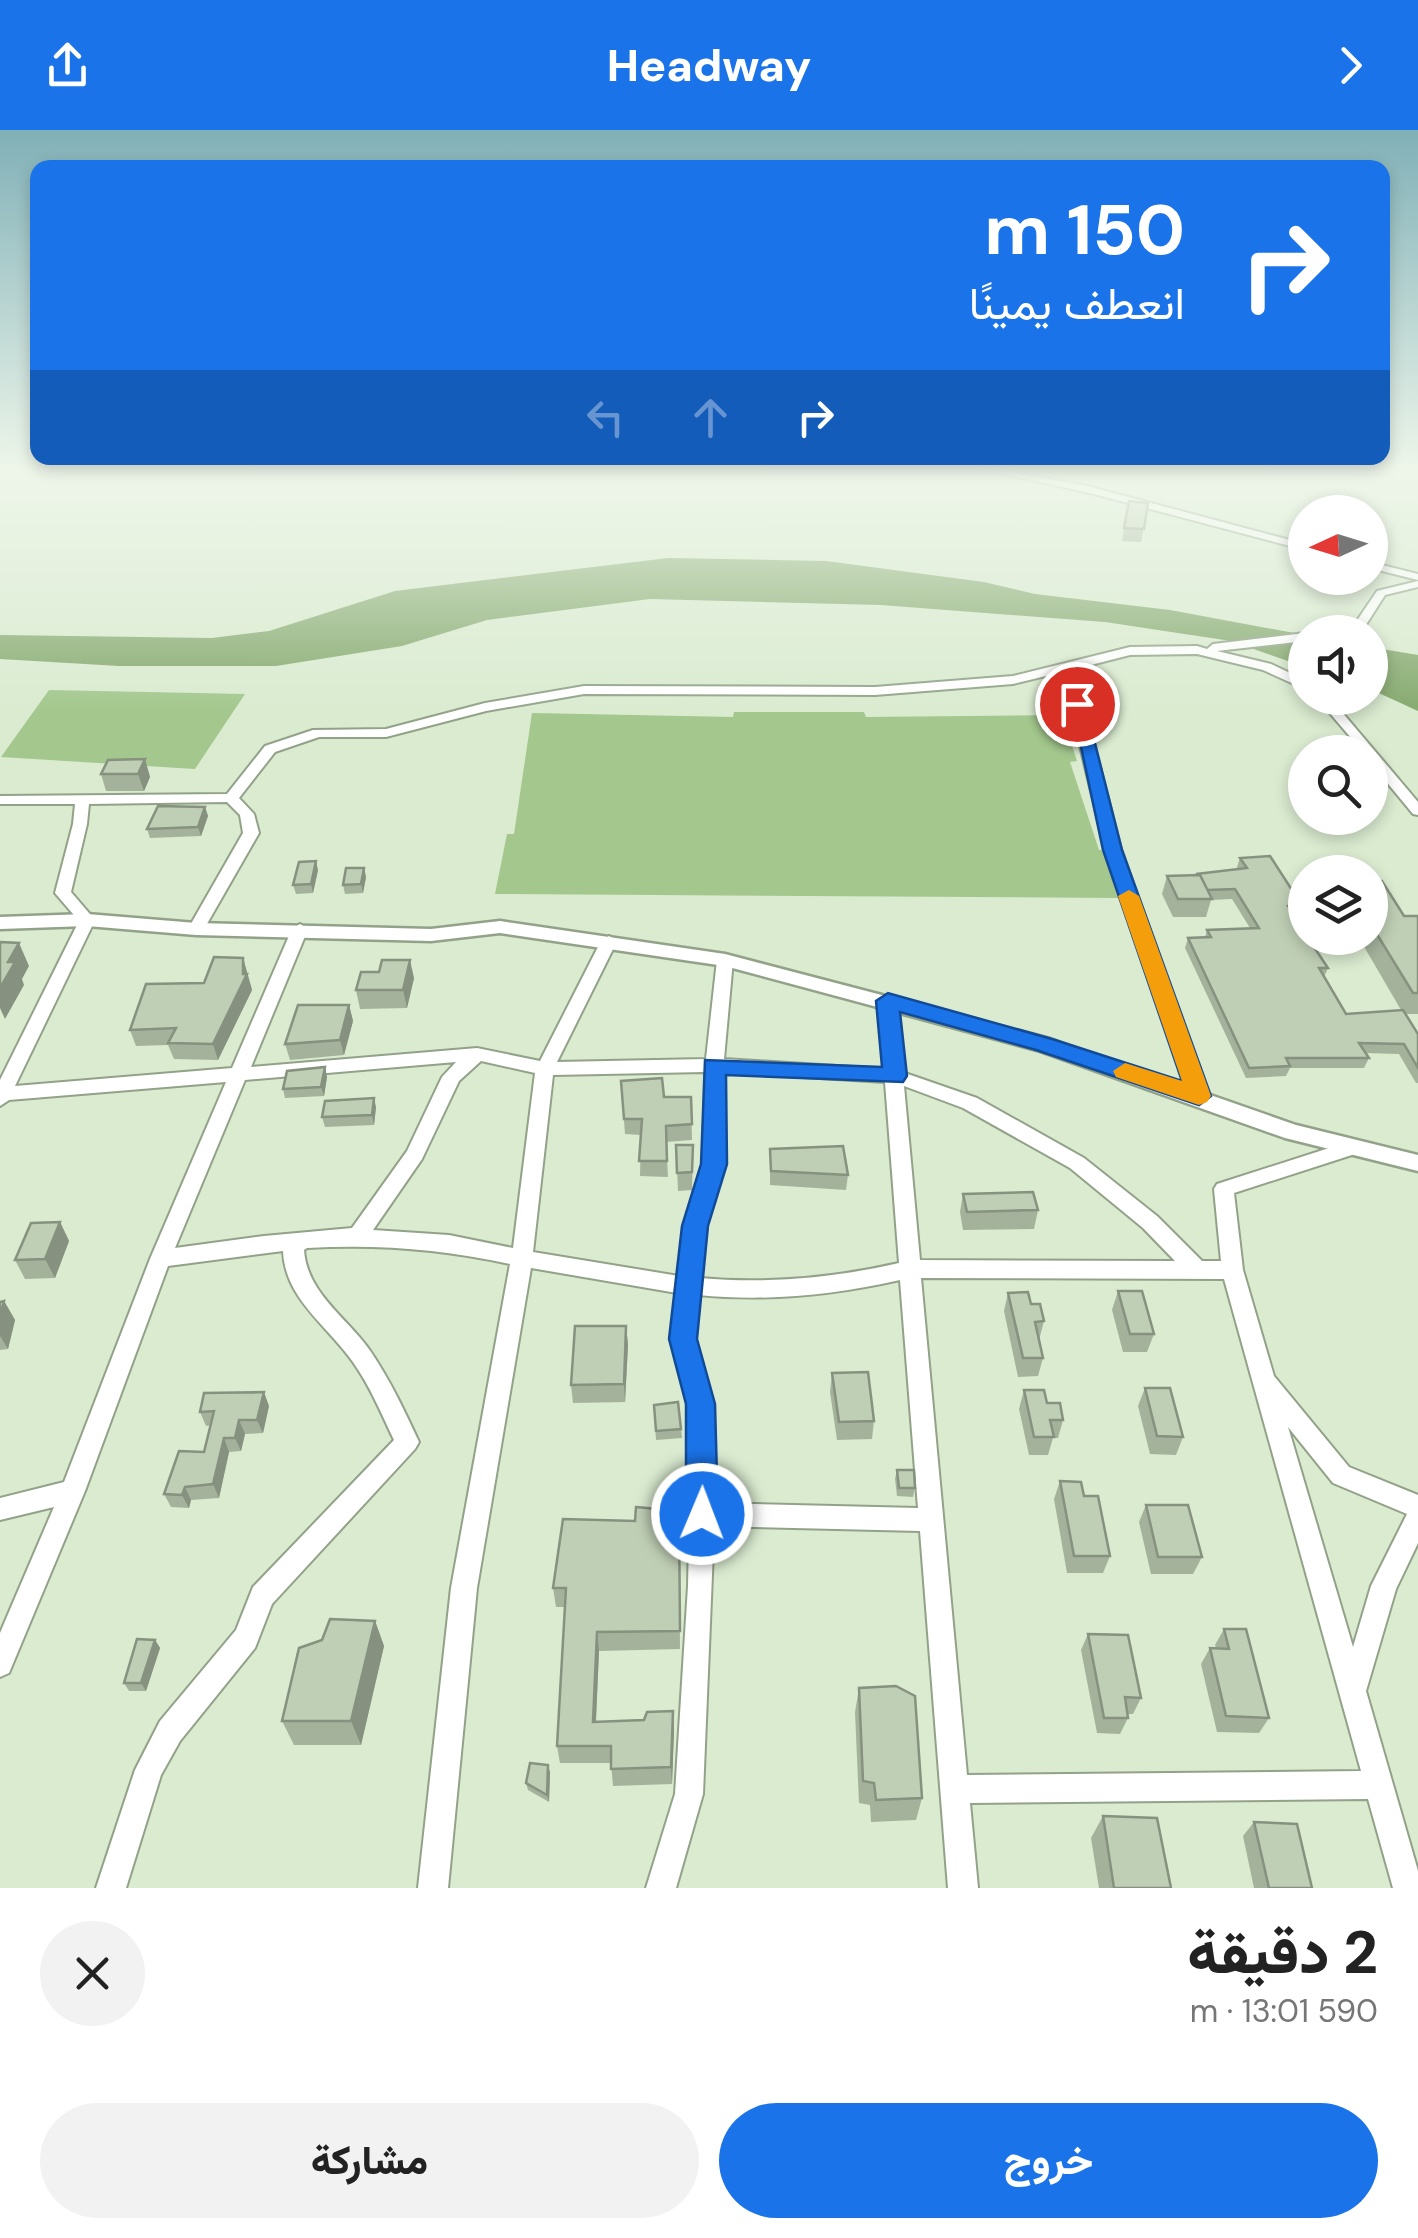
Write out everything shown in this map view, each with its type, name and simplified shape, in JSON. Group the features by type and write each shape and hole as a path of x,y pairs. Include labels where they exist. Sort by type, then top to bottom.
{"street":[{"path":"1388,569 1418,576"},
{"path":"1367,615 1381,593 1418,584"},
{"path":"231,798 270,749 318,734 386,733 485,707 584,690 875,691 1014,680 1130,651 1198,650 1288,639"},
{"path":"1198,650 1267,667 1288,677"},
{"path":"1068,668 1112,850 1199,1096"},
{"path":"1337,715 1354,735"},
{"path":"1388,775 1418,812"},
{"path":"0,800 231,798 247,814 252,833 196,929"},
{"path":"82,800 82,831 66,870 63,893 87,920"},
{"path":"2,1097 87,920"},
{"path":"0,923 87,920 196,929 431,935 500,927 725,960 1044,1044 1351,1148 1418,1163"},
{"path":"0,1664 73,1491 160,1259 300,929"},
{"path":"433,1888 464,1588 522,1258 545,1069 609,942"},
{"path":"661,1888 689,1794 702,1514 700,1404 683,1339 695,1226 714,1164 714,1066 725,960"},
{"path":"888,1001 963,1888"},
{"path":"2,1097 239,1072 477,1054 545,1069 714,1066 895,1076 970,1103 1077,1163 1150,1222 1196,1270"},
{"path":"160,1259 358,1236 415,1154 451,1076 477,1054"},
{"path":"1351,1148 1224,1189 1232,1270 1408,1888"},
{"path":"111,1888 148,1770 170,1730 246,1639 262,1596 407,1442 356,1347 302,1291 292,1257 293,1242 358,1236 442,1242 688,1288 796,1292 861,1283 911,1269 1232,1270"},
{"path":"1262,1378 1341,1475 1418,1506"},
{"path":"0,1509 73,1491"},
{"path":"702,1514 930,1520"},
{"path":"1352,1692 1384,1586 1418,1517"},
{"path":"954,1789 1379,1785"}],"shaded area":[{"path":"668,558 826,561 984,582 1035,594 1170,610 1288,632 1288,661 1231,641 1105,622 881,605 650,599 487,620 402,646 276,666 119,666 0,659 0,635 212,638 269,631 395,591"},
{"path":"1388,650 1418,655 1418,711 1388,697"},
{"path":"49,690 245,694 195,769 1,757"},
{"path":"734,712 864,712 866,717 1062,715 1077,761 1070,762 1099,850 1106,850 1122,898 495,894 507,834 514,834 532,713 733,717"}],"building":[{"path":"145,759 138,774 101,774 108,760"},
{"path":"158,806 205,807 198,827 147,829"},
{"path":"1270,856 1288,884 1288,955 1319,955 1328,968 1319,968 1346,1014 1403,1010 1418,1034 1418,1068 1404,1044 1359,1043 1369,1058 1286,1058 1290,1066 1249,1068 1188,938 1211,937 1207,930 1259,928 1235,889 1207,890 1196,874 1247,868 1240,858"},
{"path":"316,861 311,884 293,885 299,862"},
{"path":"346,868 364,868 361,884 343,885"},
{"path":"1200,875 1212,899 1178,899 1167,876"},
{"path":"1388,891 1404,916 1418,916 1418,993 1413,993 1388,952"},
{"path":"0,942 19,943 8,962 15,962 0,988"},
{"path":"214,957 243,958 243,974 247,974 213,1044 168,1043 176,1028 130,1030 146,984 204,983"},
{"path":"382,960 410,960 403,990 356,990 361,972 379,972"},
{"path":"298,1005 349,1005 340,1040 285,1044"},
{"path":"325,1067 321,1087 283,1089 287,1071"},
{"path":"662,1078 664,1097 691,1097 692,1124 666,1126 667,1161 639,1161 642,1119 624,1119 621,1081"},
{"path":"374,1098 372,1115 322,1117 325,1101"},
{"path":"676,1145 693,1145 692,1172 677,1173"},
{"path":"843,1146 848,1175 771,1171 770,1149"},
{"path":"1033,1192 1038,1210 967,1212 963,1194"},
{"path":"60,1222 45,1259 15,1260 31,1223"},
{"path":"1118,1291 1142,1291 1154,1334 1130,1334"},
{"path":"1028,1292 1031,1304 1040,1304 1044,1321 1035,1322 1043,1358 1023,1358 1008,1293"},
{"path":"575,1326 626,1326 624,1384 571,1385"},
{"path":"868,1372 874,1421 839,1422 832,1373"},
{"path":"1145,1388 1170,1388 1183,1437 1157,1436"},
{"path":"1024,1390 1044,1390 1047,1403 1060,1403 1063,1420 1050,1420 1054,1437 1034,1437"},
{"path":"264,1392 257,1420 239,1420 235,1438 224,1438 213,1484 185,1487 182,1495 164,1494 179,1451 204,1452 214,1411 200,1412 204,1393"},
{"path":"678,1402 681,1429 656,1431 654,1405"},
{"path":"897,1470 914,1470 915,1488 899,1488"},
{"path":"1060,1481 1081,1482 1084,1496 1098,1496 1110,1556 1074,1556"},
{"path":"1146,1505 1188,1505 1202,1557 1158,1557"},
{"path":"636,1507 679,1511 680,1631 597,1632 593,1722 644,1720 647,1712 673,1711 671,1767 611,1769 611,1746 557,1746 566,1588 553,1588 563,1519 635,1521"},
{"path":"330,1619 375,1621 351,1721 282,1721 299,1648 322,1640"},
{"path":"1224,1629 1246,1629 1269,1718 1226,1716 1210,1648 1229,1649"},
{"path":"1088,1634 1128,1635 1141,1698 1125,1697 1128,1718 1104,1718"},
{"path":"137,1639 155,1640 141,1683 124,1683"},
{"path":"896,1686 915,1696 922,1798 876,1800 874,1783 863,1781 859,1688"},
{"path":"530,1763 548,1765 547,1795 526,1783"},
{"path":"1103,1816 1157,1818 1171,1888 1114,1888"},
{"path":"1254,1822 1297,1824 1312,1888 1269,1888"}],"slow traffic":[{"path":"1125,1071 1199,1096 1129,896"}],"route":[{"path":"702,1514 700,1404 683,1339 695,1226 714,1164 714,1066 895,1076 888,1001 1044,1044 1199,1096 1112,850 1077,704"}]}
